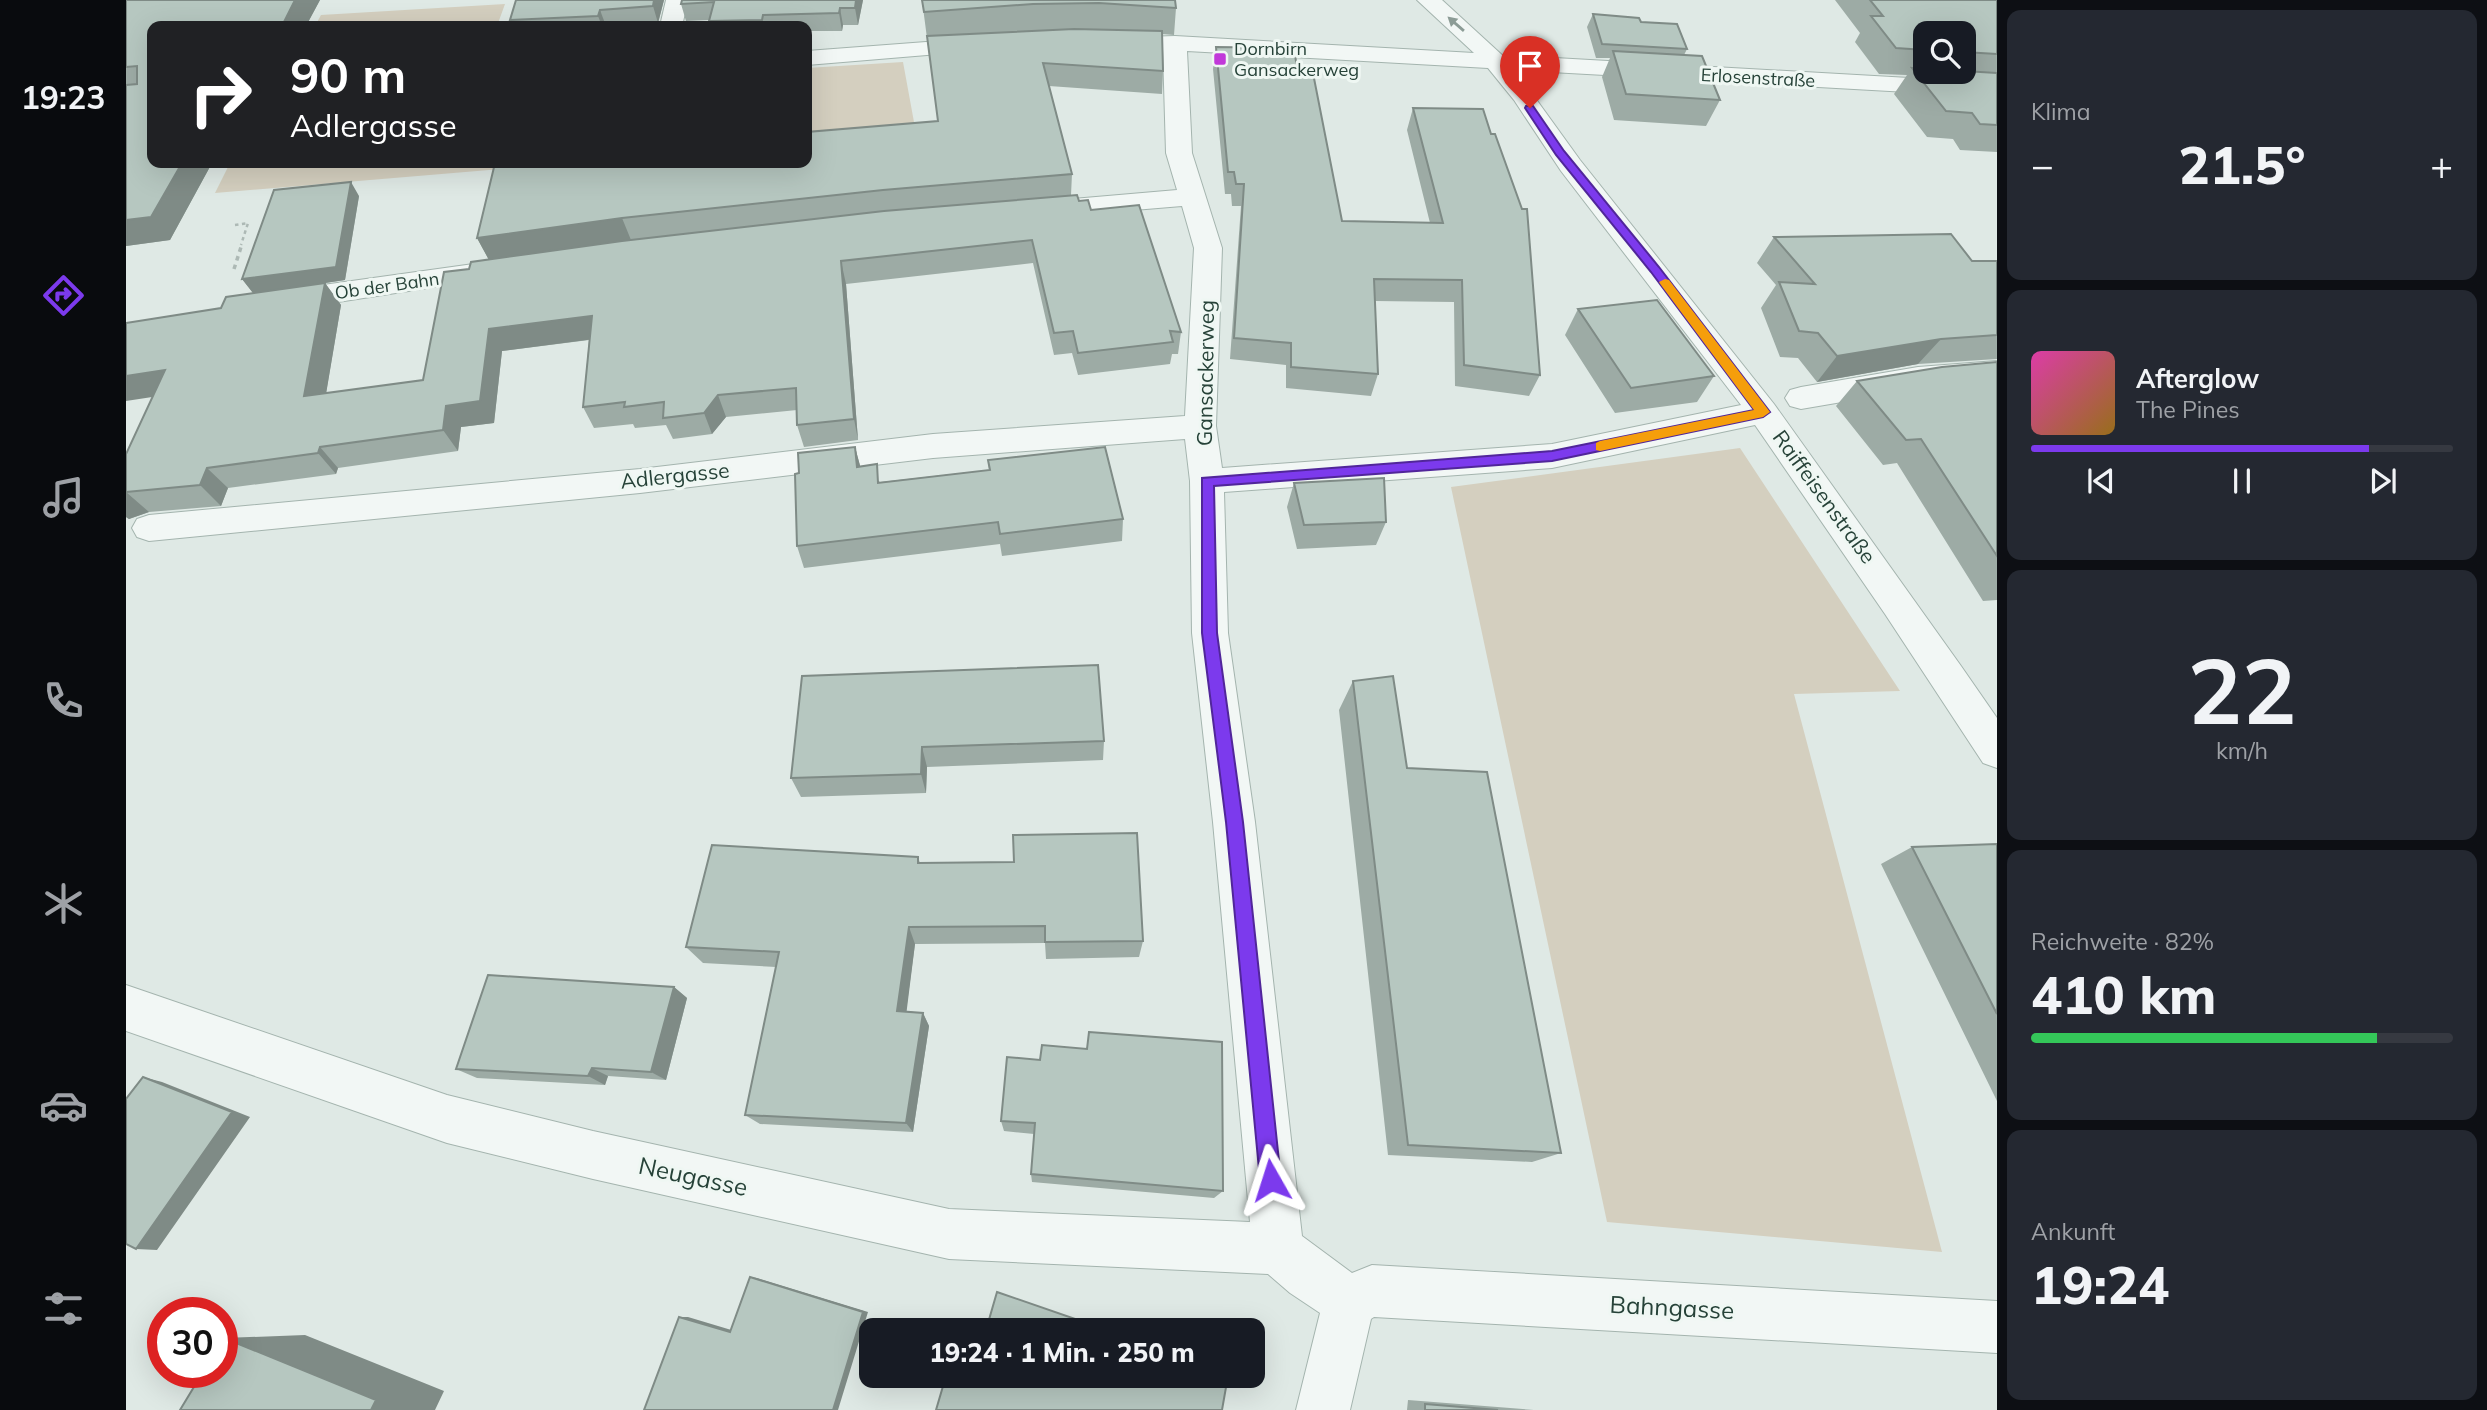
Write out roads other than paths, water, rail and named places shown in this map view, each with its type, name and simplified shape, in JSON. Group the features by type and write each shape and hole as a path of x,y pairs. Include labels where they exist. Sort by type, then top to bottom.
{"street":[{"path":"672,21 677,0"},
{"path":"1417,0 1432,32 1479,85"},
{"name":"Raiffeisenstraße","path":"1428,0 1462,29 1515,86 1559,153 1655,270 1763,412 1838,515 1997,751"},
{"name":"Erlosenstraße","path":"1124,41 1997,90"},
{"path":"812,58 1006,43"},
{"name":"Gansackerweg","path":"1175,43 1174,78 1179,153 1208,248 1200,426 1207,481 1210,633 1234,822 1278,1249"},
{"name":"Raiffeisenstraße","path":"1499,102 1559,153"},
{"path":"1005,213 1191,197"},
{"name":"Ob der Bahn","path":"257,304 525,266"},
{"path":"1801,398 1918,378 1997,372"},
{"path":"1207,481 1552,456 1763,412"},
{"name":"Adlergasse","path":"149,528 640,481 933,446 1200,426"},
{"name":"Neugasse","path":"126,1008 447,1118 593,1155 949,1234 1278,1249"},
{"path":"1278,1249 1307,1275 1349,1302 1323,1410"},
{"name":"Bahngasse","path":"1349,1302 1372,1291 1997,1327"}],"place":[{"name":"Dornbirn Gansackerweg","path":"1220,59"}]}
